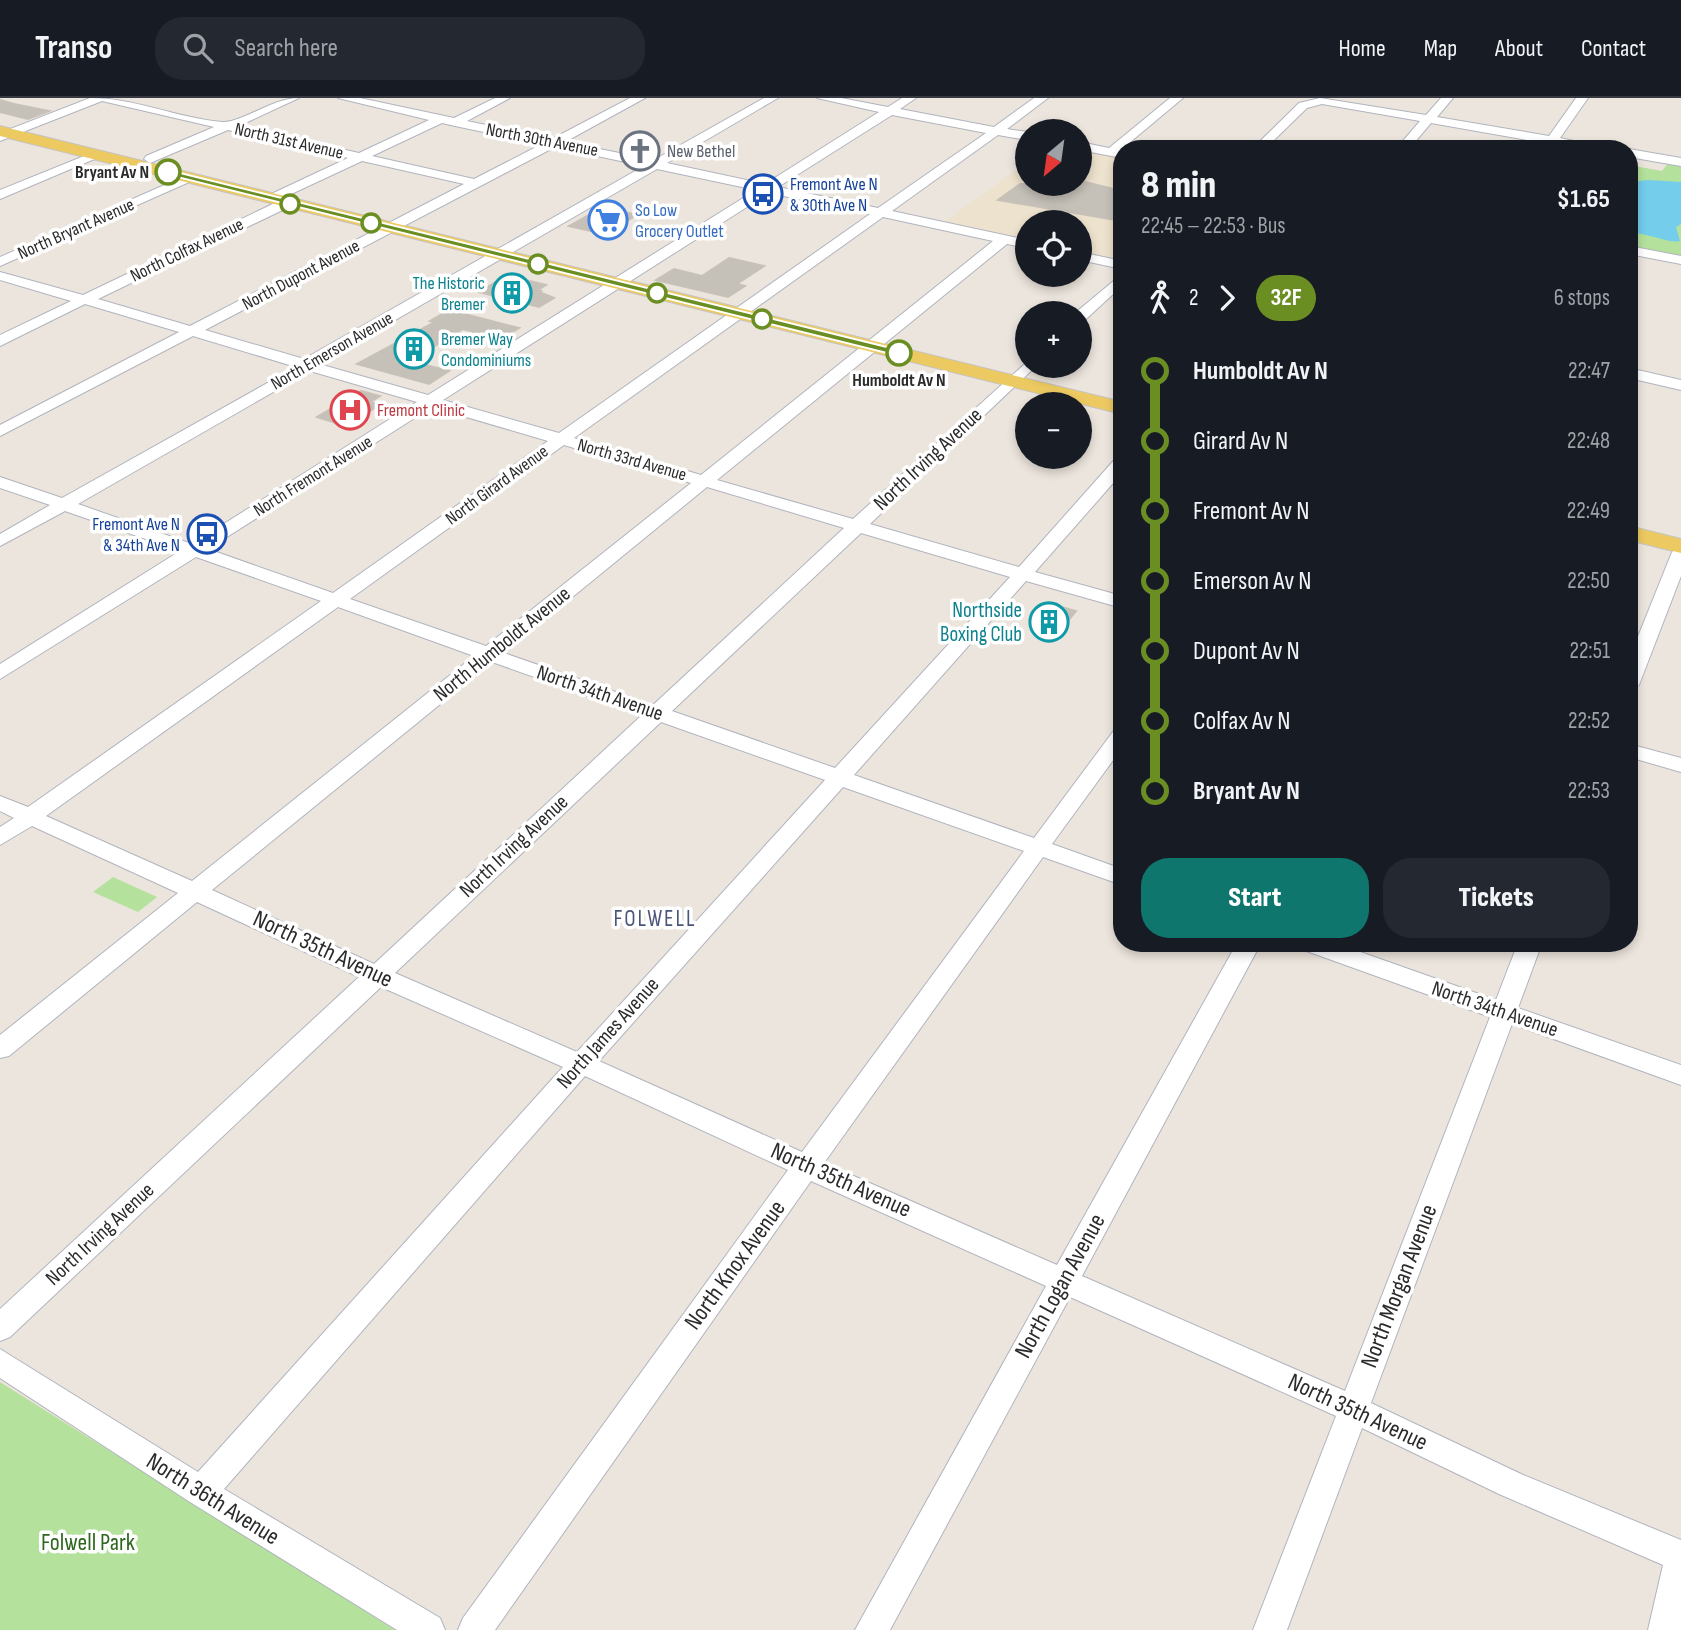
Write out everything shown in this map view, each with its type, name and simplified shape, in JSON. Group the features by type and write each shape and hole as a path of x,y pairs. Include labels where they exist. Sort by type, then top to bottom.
{"main road":[{"path":"7,130 279,201 872,346 1015,372"},
{"path":"7,130 150,159 232,184 240,190"},
{"path":"1035,378 1113,405"},
{"path":"1638,535 1681,545"}],"street":[{"name":"North 31st Avenue","path":"101,98 475,183"},
{"path":"7,130 101,98"},
{"path":"150,159 293,98"},
{"name":"North 30th Avenue","path":"344,98 365,100 440,119 1015,241"},
{"path":"455,122 504,98"},
{"name":"North Dupont Avenue","path":"0,431 639,98"},
{"name":"North Emerson Avenue","path":"0,541 285,378 300,372 307,364 502,255 772,98"},
{"path":"823,98 1015,134"},
{"name":"North Fremont Avenue","path":"0,673 910,98"},
{"name":"North Girard Avenue","path":"0,838 1042,98"},
{"path":"1130,140 1177,98"},
{"path":"1410,140 1447,98"},
{"path":"1552,140 1582,98"},
{"path":"1267,140 1303,105 1314,102 1428,119 1530,140"},
{"name":"North Colfax Avenue","path":"0,341 279,201 360,157 440,119"},
{"path":"1092,148 1113,152"},
{"path":"0,195 99,155"},
{"path":"1638,155 1681,162"},
{"name":"North Bryant Avenue","path":"0,262 190,178"},
{"name":"North Humboldt Avenue","path":"0,1049 1004,239"},
{"path":"1638,254 1681,260"},
{"path":"1092,259 1113,263"},
{"name":"North 33rd Avenue","path":"0,276 1113,599"},
{"path":"1092,306 1113,286"},
{"path":"1638,375 1681,385"},
{"name":"North Irving Avenue","path":"0,1328 1015,378"},
{"name":"North James Avenue","path":"201,1492 1113,472"},
{"name":"North 34th Avenue","path":"0,482 1113,874"},
{"path":"1638,662 1681,552"},
{"name":"North Knox Avenue","path":"475,1630 807,1165 1113,745"},
{"path":"1638,753 1681,765"},
{"name":"North 35th Avenue","path":"0,803 377,975 1353,1409 1510,1484 1681,1557"},
{"name":"North Logan Avenue","path":"872,1630 1244,952"},
{"name":"North 34th Avenue","path":"1334,952 1681,1075"},
{"name":"North Morgan Avenue","path":"1270,1630 1527,952"},
{"name":"North 36th Avenue","path":"0,1362 201,1492 428,1630"},
{"path":"1665,1630 1681,1557"}],"shaded area":[{"path":"1092,151 1113,155 1113,260 1092,256 1092,210 1015,210 1015,238 943,223 1015,171 1015,196 1092,196"}],"green space":[{"path":"1669,162 1681,164 1681,258 1638,250 1638,167 1662,171"},
{"path":"113,877 157,897 138,912 93,892"},
{"name":"Folwell Park","path":"0,1382 395,1630 0,1630"}],"water":[{"path":"1639,181 1681,182 1681,224 1676,227 1680,241 1638,234"}],"building":[{"path":"0,100 49,111 28,119 0,112"},
{"path":"1092,184 1113,189 1113,219 1092,216 1092,210 1057,210 998,200 1015,188 1015,196 1092,196"},
{"name":"So Low Grocery Outlet","path":"603,207 637,215 604,234 569,226"},
{"path":"729,258 764,266 737,284 745,286 728,297 656,280 674,269 702,276"},
{"name":"The Historic Bremer","path":"521,279 546,285 538,290 541,291 539,292 554,298 539,307 479,292 497,281 509,284"},
{"name":"Bremer Way Condominiums","path":"449,310 519,328 501,339 463,329 410,361 449,371 429,384 357,364 435,322 430,321"},
{"name":"Fremont Clinic","path":"361,391 380,396 370,402 380,405 345,426 317,417"},
{"name":"Northside Boxing Club","path":"1054,605 1076,611 1055,637 1032,630 1037,624 1031,622"}],"bus line":[{"name":"32F","path":"168,172 307,209 899,353"}],"place":[{"name":"New Bethel","path":"640,151"},
{"name":"Bryant Av N","path":"168,172"},
{"name":"Fremont Ave N & 30th Ave N","path":"763,194"},
{"name":"So Low Grocery Outlet","path":"608,220"},
{"name":"The Historic Bremer","path":"512,293"},
{"name":"Bremer Way Condominiums","path":"414,349"},
{"name":"Humboldt Av N","path":"899,353"},
{"name":"Fremont Clinic","path":"350,410"},
{"name":"Fremont Ave N & 34th Ave N","path":"207,534"},
{"name":"Northside Boxing Club","path":"1049,622"}],"district":[{"name":"FOLWELL","path":"655,919"}]}
